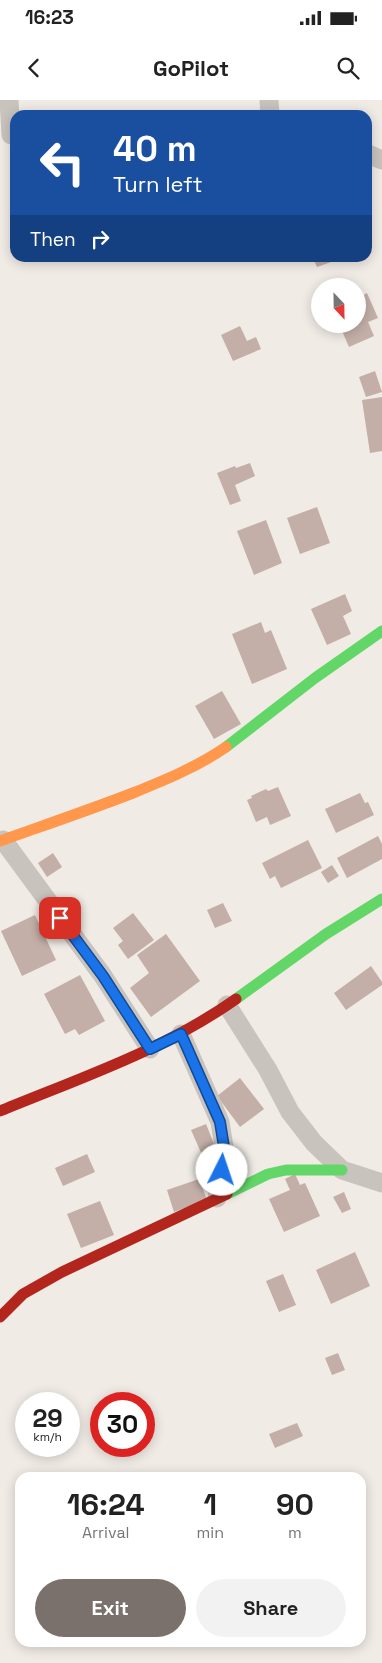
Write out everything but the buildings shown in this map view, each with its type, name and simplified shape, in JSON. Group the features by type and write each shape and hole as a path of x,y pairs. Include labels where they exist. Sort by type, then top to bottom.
{"street":[{"path":"8,136 9,100"},
{"path":"150,1049 103,976 2,841 143,789 208,759 253,727 315,678 382,631"},
{"path":"0,1111 150,1049 181,1034 227,1005 326,934 382,899"},
{"path":"227,1005 268,1070 290,1112 314,1142 342,1170"},
{"path":"181,1034 220,1122 224,1147 216,1198"},
{"path":"0,1317 23,1294 62,1272 268,1174 286,1170 342,1170 382,1183"}],"traffic: fast":[{"path":"226,747 315,678 382,631"},
{"path":"236,999 326,934 382,899"},
{"path":"227,1194 268,1174 286,1170 342,1170"}],"traffic: slow":[{"path":"0,841 133,793 192,767 226,747"}],"traffic: jam":[{"path":"0,1111 91,1075 151,1048 208,1017 236,999"},
{"path":"0,1317 23,1294 62,1272 227,1194"}],"route":[{"path":"60,918 103,976 150,1049 181,1034 220,1122 224,1147 222,1170"}]}
